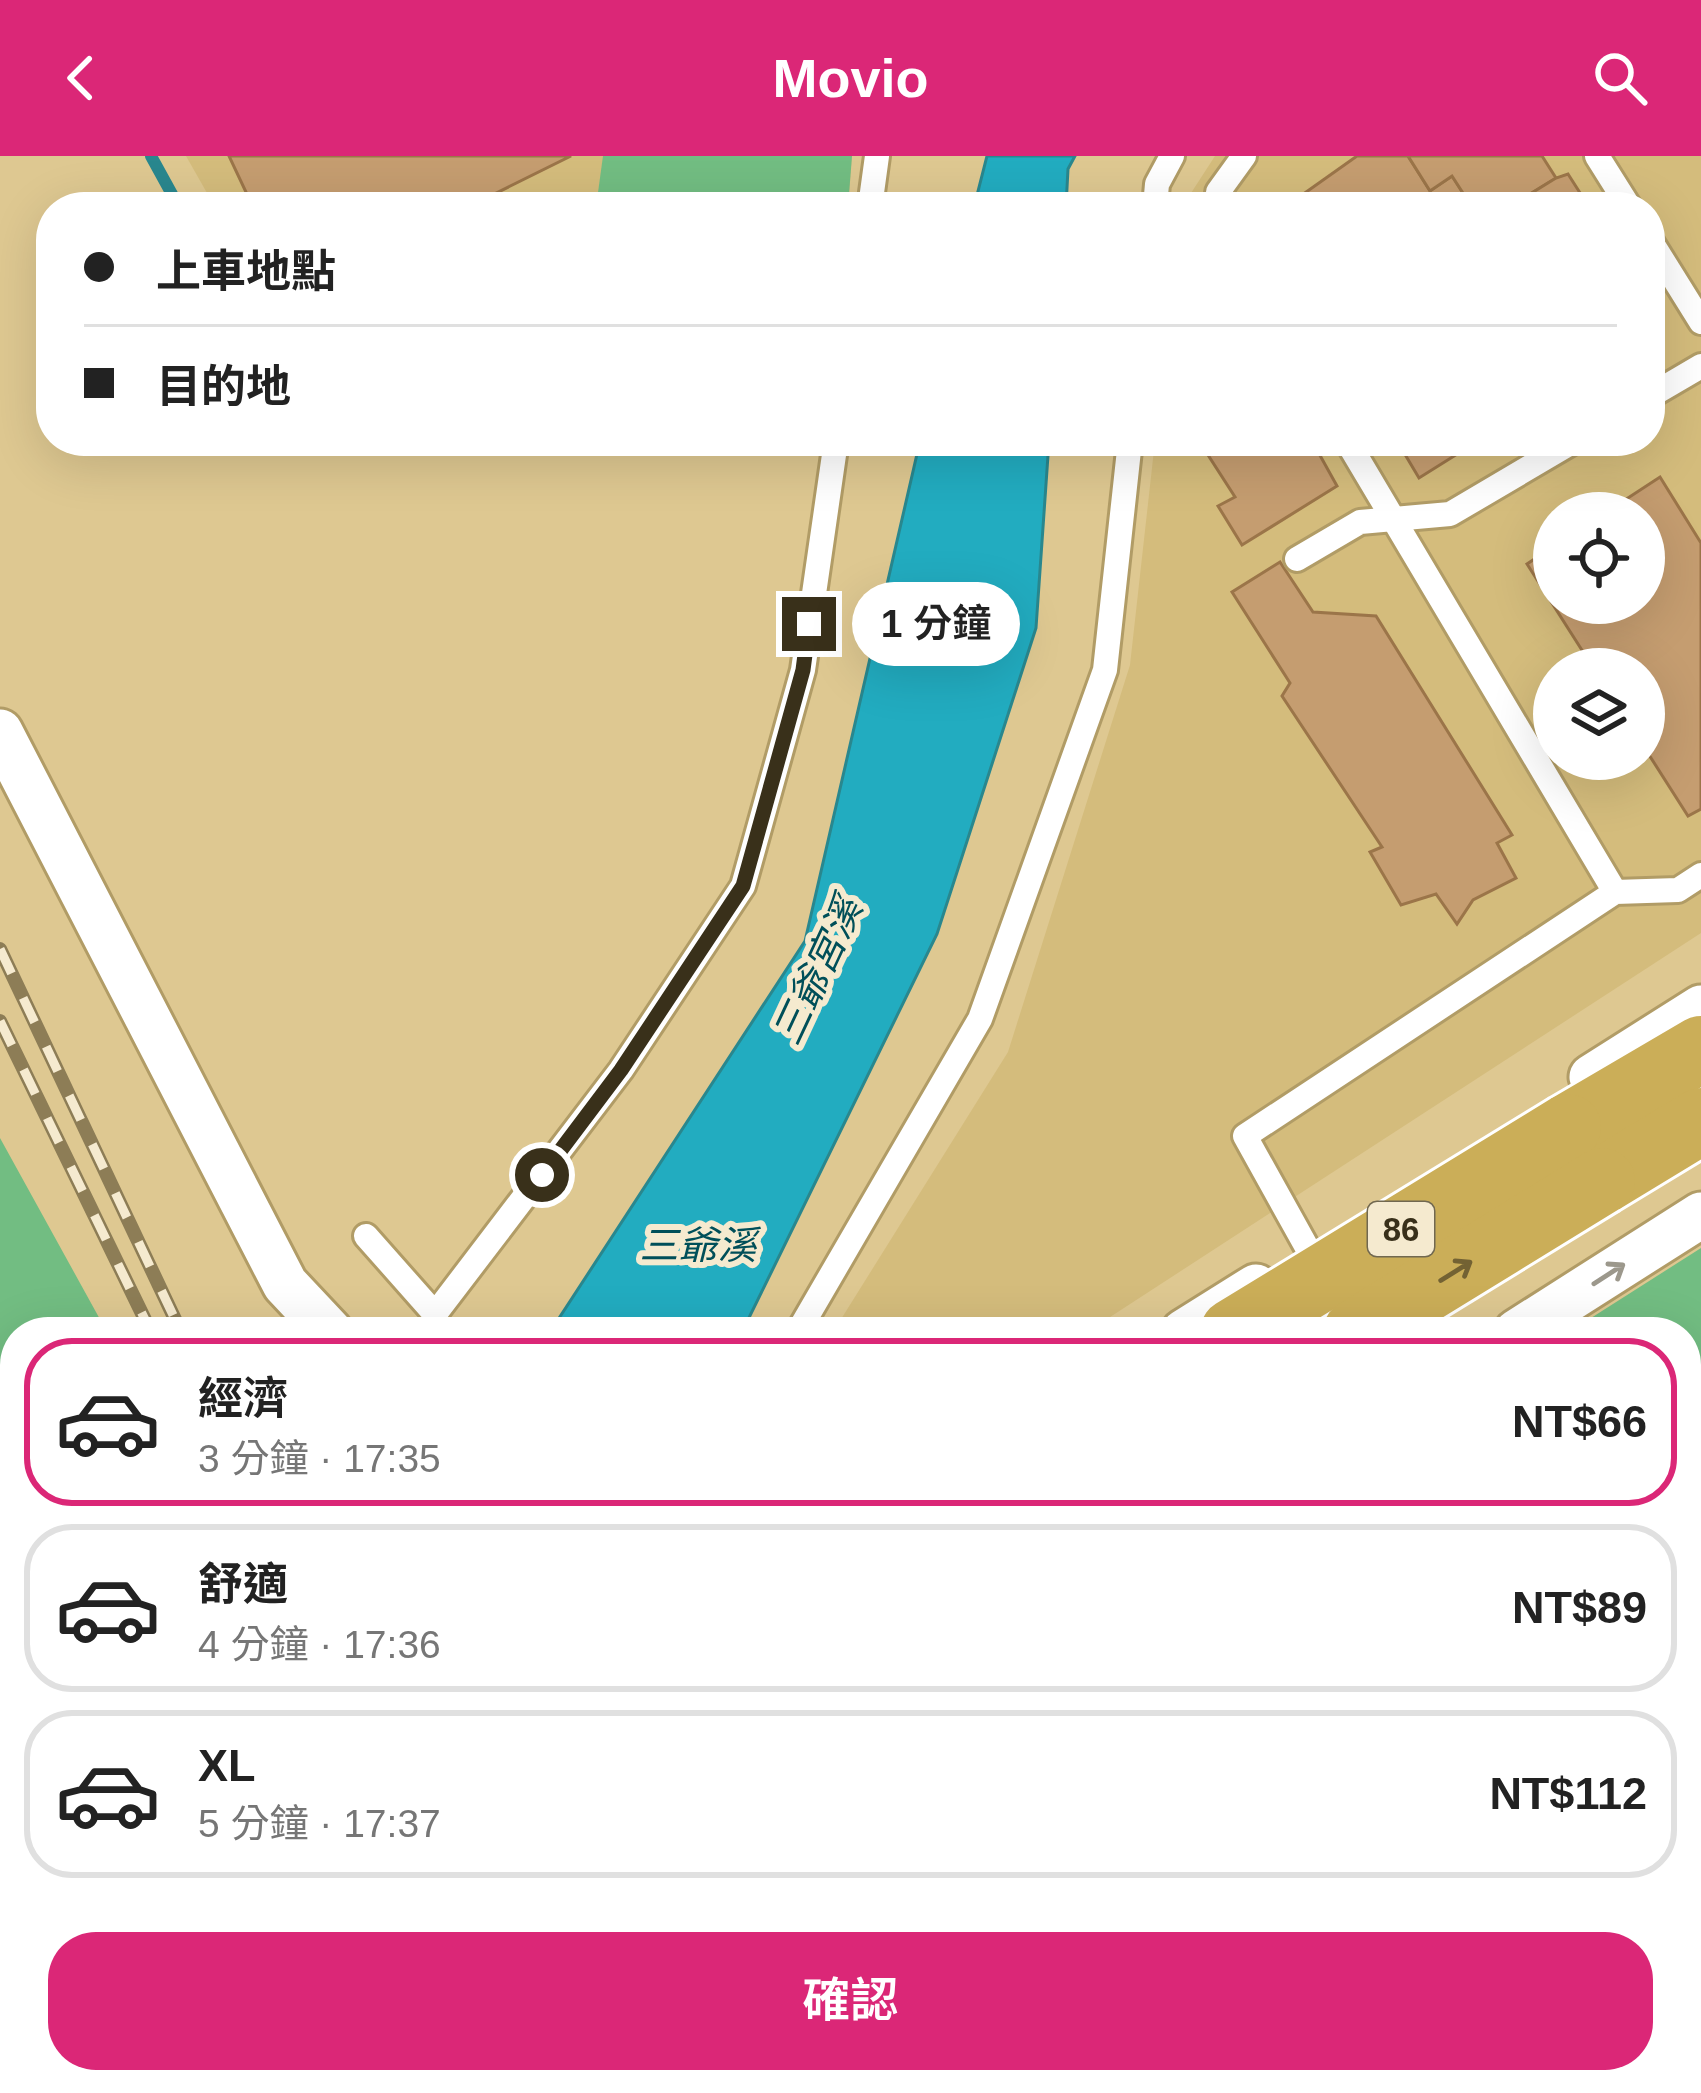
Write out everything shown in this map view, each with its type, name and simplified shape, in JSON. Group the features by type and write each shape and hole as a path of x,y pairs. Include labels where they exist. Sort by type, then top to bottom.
{"highway":[{"name":"86","path":"1257,1317 1701,1049"},
{"name":"86","path":"1380,1317 1701,1121"}],"street":[{"path":"0,732 285,1284 316,1317"},
{"path":"1208,1317 1701,1008"},
{"path":"1541,1317 1701,1215"},
{"path":"1310,1253 1347,1317"}],"lane":[{"path":"872,192 878,156"},
{"path":"1156,192 1172,156"},
{"path":"1218,192 1244,156"},
{"path":"1598,156 1620,192"},
{"path":"1665,264 1701,322"},
{"path":"1665,387 1701,366"},
{"path":"366,1236 436,1314 621,1070 743,886 803,670 834,456"},
{"path":"807,1317 980,1018 1105,670 1128,456"},
{"path":"1357,456 1615,892"},
{"path":"1298,559 1360,522 1450,514 1549,456"},
{"path":"1310,1253 1245,1136 1615,892 1678,890 1701,875"}],"shaded area":[{"path":"186,156 852,156 849,192 206,192"},
{"path":"1215,156 1701,156 1701,933 1110,1317 842,1317 1008,1052 1130,665 1153,456 1665,456 1665,192 1192,192"}],"green space":[{"path":"603,156 852,156 849,192 598,192"},
{"path":"0,1138 99,1317 0,1317"},
{"path":"1701,1248 1701,1317 1593,1317"}],"water":[{"path":"987,156 1075,156 1068,169 1067,192 978,192"},
{"name":"三爺溪","path":"917,456 1048,456 1036,628 937,934 749,1317 560,1317 805,941"}],"building":[{"path":"229,156 571,156 498,192 246,192"},
{"path":"1357,156 1408,156 1430,191 1452,176 1462,192 1306,192"},
{"path":"1408,156 1542,156 1556,178 1533,192 1462,192 1452,176 1430,191"},
{"path":"1568,174 1579,192 1533,192"},
{"path":"1209,456 1320,456 1337,486 1242,545 1218,506 1235,497"},
{"path":"1406,456 1454,456 1419,478"},
{"path":"1660,477 1701,543 1701,809 1688,816 1665,780 1665,648 1581,648 1565,624 1665,624 1665,492 1637,492"},
{"path":"1280,562 1313,612 1376,616 1512,835 1497,843 1516,878 1473,900 1457,924 1436,894 1401,905 1370,852 1382,847 1282,696 1290,683 1232,592"}],"waterway":[{"path":"151,156 171,192"}],"railway":[{"path":"0,949 174,1317"},
{"path":"0,1021 144,1317"}],"route":[{"path":"542,1175 621,1070 743,886 803,670 809,624"}],"water label":[{"name":"三爺宮溪","path":"817,971"}]}
